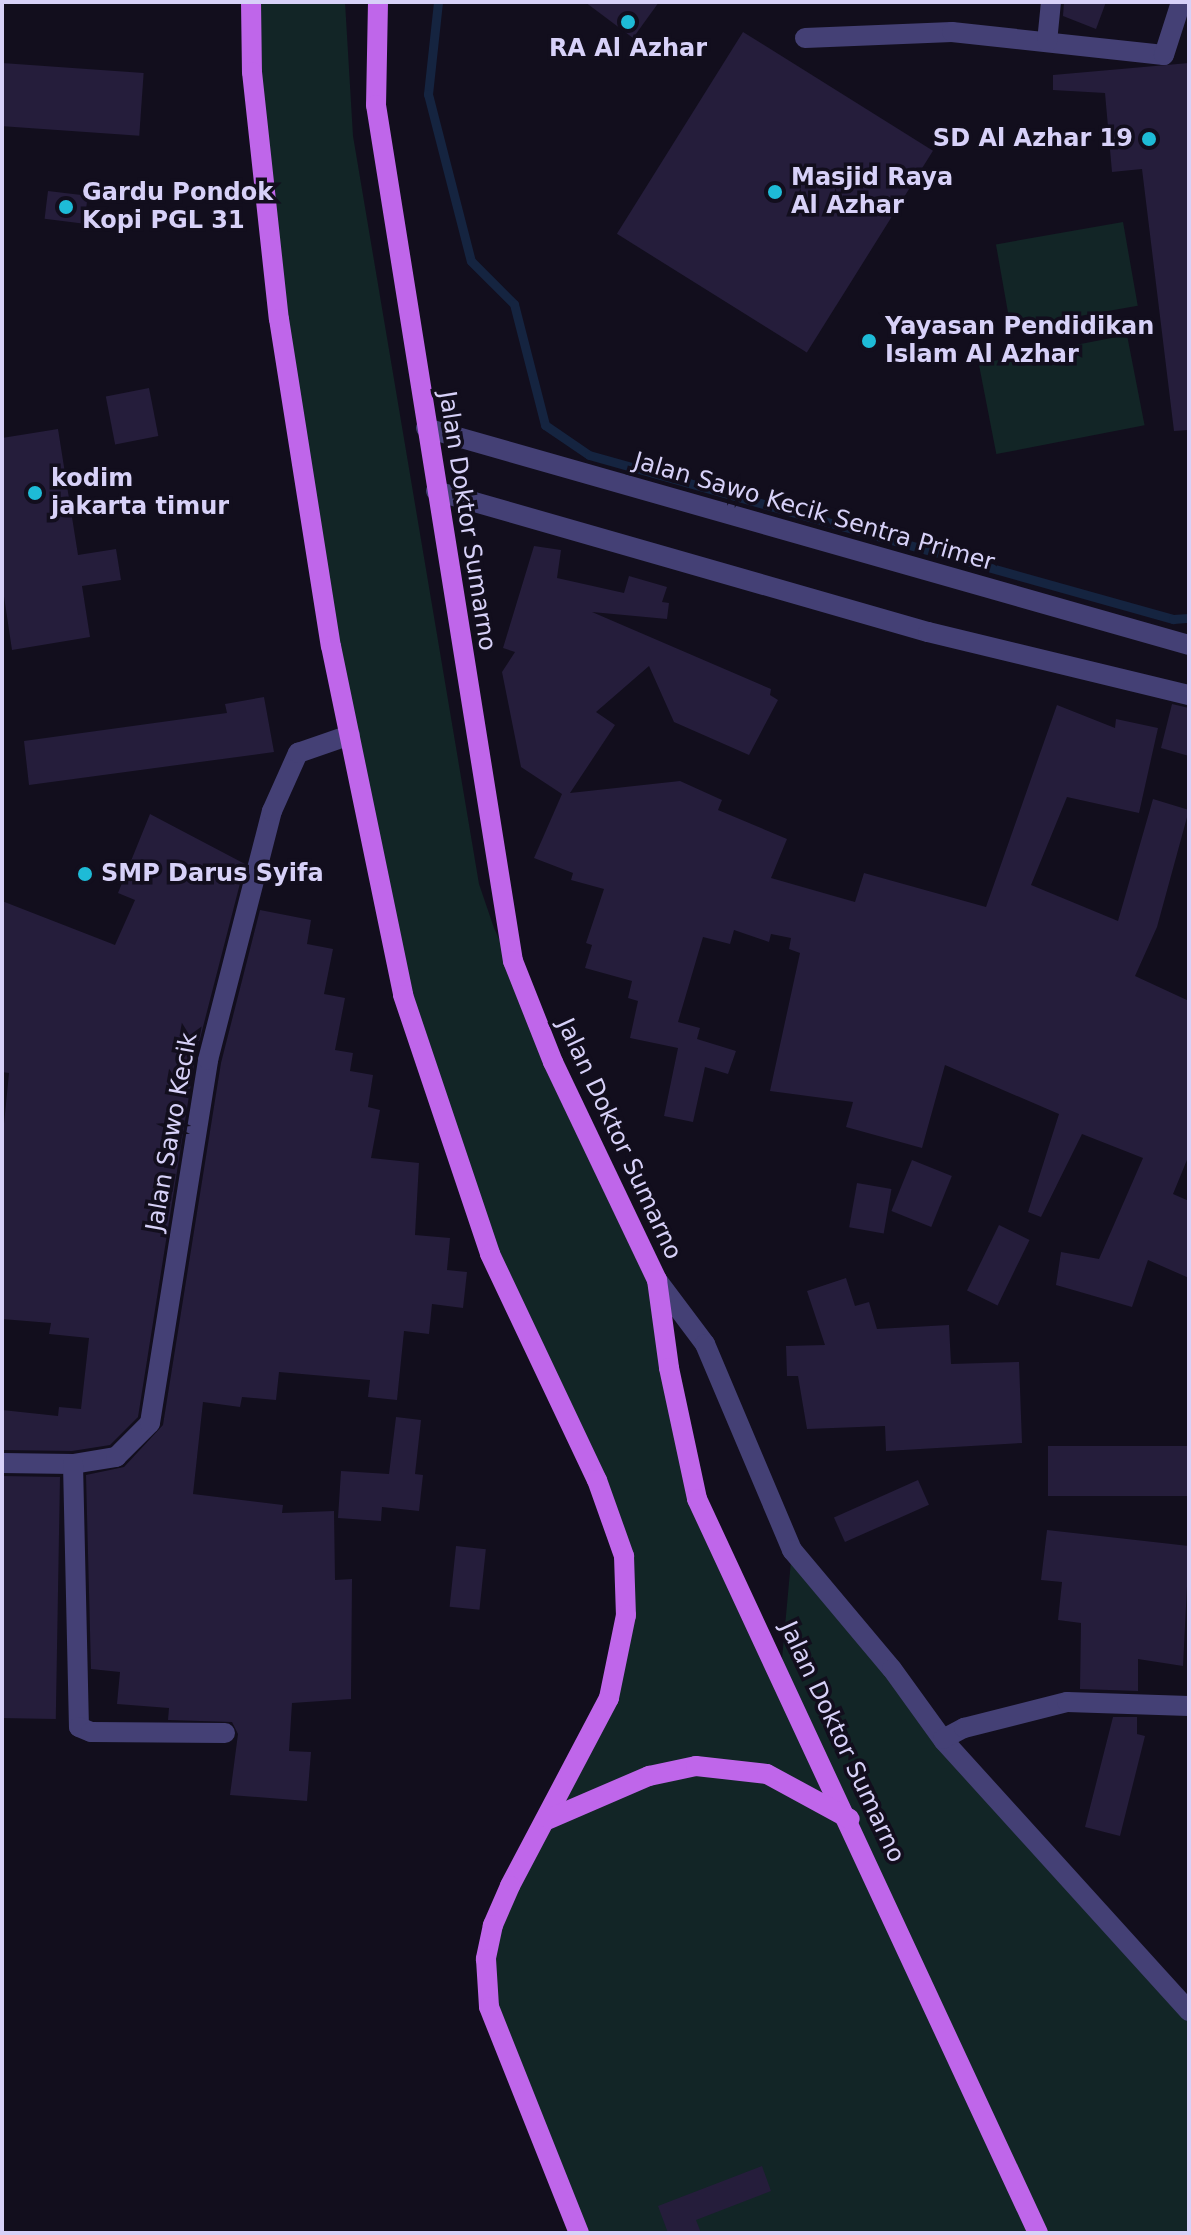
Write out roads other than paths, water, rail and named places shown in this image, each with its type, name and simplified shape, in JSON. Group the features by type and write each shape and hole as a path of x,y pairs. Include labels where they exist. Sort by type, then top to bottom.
{"main road":[{"path":"251,2 250,52 279,319 350,735 403,995 437,1107 490,1254 597,1480 624,1556 626,1615 609,1698 493,1925 485,1982 489,2007 579,2233"},
{"name":"Jalan Doktor Sumarno","path":"378,2 376,105 513,961 553,1062 657,1280 669,1368 697,1499 850,1819 1038,2233"},
{"path":"549,1819 649,1776 696,1766 767,1774 850,1819"}],"street":[{"path":"1047,42 1051,2"},
{"path":"805,38 952,32 1164,55 1181,2"},
{"name":"Jalan Sawo Kecik Sentra Primer","path":"426,428 1189,645"},
{"path":"436,491 928,632 1189,695"},
{"name":"Jalan Sawo Kecik","path":"2,1463 73,1464 121,1455 150,1423 208,1060 272,811 298,753 350,735"},
{"path":"657,1280 705,1344 792,1550 892,1669 943,1739 1189,2011"},
{"path":"73,1464 78,1725 91,1732 225,1733"},
{"path":"943,1739 964,1728 1067,1702 1189,1706"}],"waterway":[{"path":"438,2 428,94 471,261 514,304 545,425 589,455 1173,619 1189,618"}],"place":[{"name":"RA Al Azhar","path":"628,22"},
{"name":"SD Al Azhar 19","path":"1149,139"},
{"name":"Masjid Raya Al Azhar","path":"775,192"},
{"name":"Gardu Pondok Kopi PGL 31","path":"66,207"},
{"name":"Yayasan Pendidikan Islam Al Azhar","path":"869,341"},
{"name":"kodim jakarta timur","path":"35,493"},
{"name":"SMP Darus Syifa","path":"85,874"}]}
